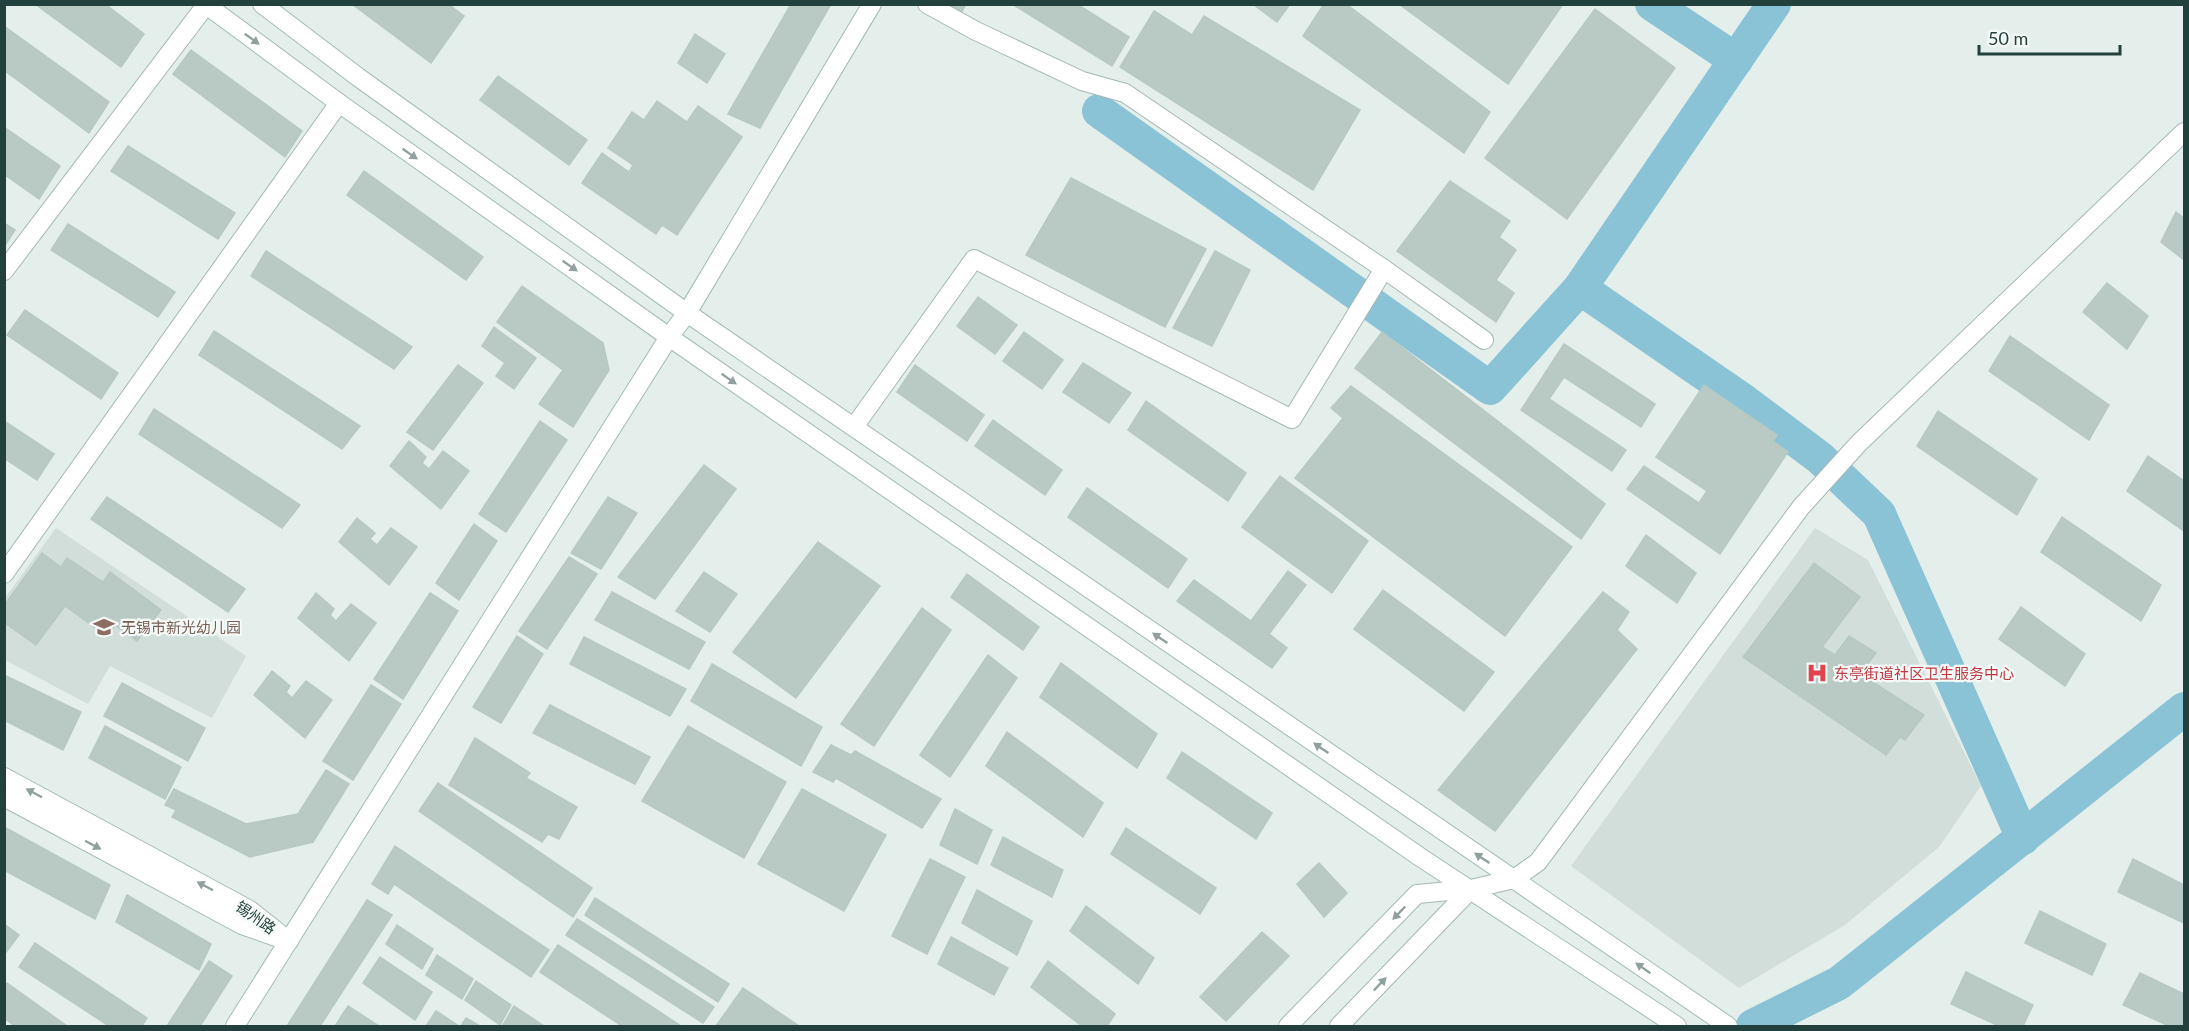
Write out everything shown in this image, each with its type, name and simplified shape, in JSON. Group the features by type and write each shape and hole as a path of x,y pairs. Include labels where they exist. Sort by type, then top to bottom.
{"street":[{"path":"262,4 358,77 687,313 1728,1026"},
{"path":"234,1026 669,337 687,313 872,4"},
{"path":"927,4 976,31 1082,81 1125,93 1484,340"},
{"path":"4,271 206,5 339,104 669,337 1419,857 1677,1026"},
{"path":"4,574 339,104"},
{"path":"1288,1026 1417,894 1471,889 1514,879 1538,862 1801,507 1859,443 2184,132"},
{"path":"854,427 974,259 1292,419 1383,270"},
{"name":"锡州路","path":"4,777 250,910 289,941"},
{"name":"锡州路","path":"4,797 242,925 289,941"},
{"path":"1339,1026 1471,889"}],"shaded area":[{"name":"无锡市新光幼儿园","path":"56,528 246,656 212,718 110,666 88,704 5,660 5,598"},
{"name":"东亭街道社区卫生服务中心","path":"1815,528 1868,560 1981,786 1939,847 1845,925 1739,988 1571,866"}],"building":[{"path":"35,4 105,4 144,34 121,67"},
{"path":"352,4 448,4 464,16 431,63"},
{"path":"791,4 831,4 760,128 728,114"},
{"path":"927,4 966,4 956,22"},
{"path":"1012,4 1077,4 1129,37 1112,66"},
{"path":"1253,4 1290,4 1277,22"},
{"path":"1324,4 1346,4 1490,112 1464,153 1303,36"},
{"path":"1399,4 1563,4 1508,84"},
{"path":"1595,9 1675,68 1567,219 1485,158"},
{"path":"1154,11 1192,35 1204,16 1360,110 1313,190 1120,67"},
{"path":"4,26 109,102 89,133 4,70"},
{"path":"695,34 725,54 707,83 678,63"},
{"path":"191,50 302,131 285,157 173,74"},
{"path":"498,76 587,140 569,165 480,100"},
{"path":"657,101 687,122 698,106 742,137 677,235 662,225 656,234 582,183 602,153 629,172 633,165 608,148 632,112 644,120"},
{"path":"4,127 60,166 39,199 4,174"},
{"path":"128,146 235,213 218,239 111,171"},
{"path":"364,171 483,257 466,280 347,195"},
{"path":"1071,178 1206,249 1165,327 1026,255"},
{"path":"1450,181 1510,221 1499,237 1516,250 1496,280 1514,293 1496,322 1397,251"},
{"path":"2176,212 2184,218 2184,260 2161,242"},
{"path":"4,223 15,230 4,247"},
{"path":"68,224 175,292 158,317 51,250"},
{"path":"266,251 412,347 394,369 251,276"},
{"path":"1215,251 1250,270 1212,346 1173,328"},
{"path":"2107,283 2148,316 2127,349 2083,312"},
{"path":"522,286 603,343 609,370 573,427 539,404 563,370 497,322"},
{"path":"978,297 1017,325 995,354 957,326"},
{"path":"25,310 118,373 101,399 7,335"},
{"path":"494,327 536,358 514,389 496,376 505,363 482,346"},
{"path":"214,331 360,426 342,449 199,355"},
{"path":"1024,332 1063,360 1042,389 1003,361"},
{"path":"1382,332 1605,504 1581,539 1355,368"},
{"path":"2010,336 2109,405 2089,440 1989,371"},
{"path":"1564,344 1655,404 1641,427 1564,377 1549,399 1626,450 1612,471 1521,410"},
{"path":"1083,363 1131,393 1109,423 1063,392"},
{"path":"458,365 483,383 433,450 407,432"},
{"path":"915,365 984,415 967,441 897,392"},
{"path":"1704,385 1777,435 1773,441 1788,452 1720,554 1627,489 1644,466 1699,503 1707,491 1656,457"},
{"path":"1351,386 1572,547 1505,636 1295,478 1343,418 1331,408"},
{"path":"1146,401 1246,473 1228,501 1128,430"},
{"path":"154,409 300,505 282,528 139,434"},
{"path":"1938,411 2037,479 2017,515 1917,446"},
{"path":"993,420 1062,470 1045,495 975,446"},
{"path":"4,421 54,454 37,480 4,458"},
{"path":"540,421 567,440 506,532 479,514"},
{"path":"409,441 426,457 422,463 429,469 443,451 469,471 441,509 390,466"},
{"path":"2148,456 2184,481 2184,531 2127,491"},
{"path":"704,465 736,489 655,599 618,577"},
{"path":"1280,476 1368,541 1332,593 1242,527"},
{"path":"1087,488 1187,559 1168,588 1068,517"},
{"path":"107,497 245,589 228,612 91,519"},
{"path":"608,497 637,513 601,569 571,553"},
{"path":"2062,517 2161,585 2141,621 2041,552"},
{"path":"357,518 375,533 370,539 377,545 391,528 417,547 389,585 339,542"},
{"path":"474,524 497,541 459,600 436,583"},
{"path":"1646,535 1696,573 1677,603 1626,566"},
{"path":"818,542 880,586 796,698 733,652"},
{"path":"42,553 61,567 67,558 103,582 110,572 161,610 137,641 115,625 108,637 65,606 36,645 4,622 4,606"},
{"path":"569,557 597,574 547,649 519,631"},
{"path":"1814,563 1860,597 1822,647 1835,655 1849,636 1876,653 1860,674 1924,715 1905,740 1900,737 1886,755 1743,657"},
{"path":"1288,571 1306,585 1269,634 1287,648 1272,668 1177,601 1194,580 1251,621"},
{"path":"704,572 737,594 710,632 676,611"},
{"path":"967,574 1039,627 1023,650 951,597"},
{"path":"1383,590 1494,672 1464,711 1354,629"},
{"path":"612,592 705,642 689,669 595,620"},
{"path":"1603,592 1629,612 1617,630 1637,649 1495,831 1438,790"},
{"path":"316,593 334,609 330,615 336,621 351,604 376,623 349,661 298,618"},
{"path":"430,593 458,611 403,699 374,679"},
{"path":"2021,607 2085,654 2065,686 1999,639"},
{"path":"922,608 951,630 874,746 841,724"},
{"path":"517,636 543,654 501,723 473,707"},
{"path":"584,637 686,689 670,716 570,664"},
{"path":"988,655 1017,678 950,777 920,755"},
{"path":"1061,663 1157,734 1137,768 1040,697"},
{"path":"712,664 822,727 801,766 691,701"},
{"path":"272,671 290,686 286,692 292,698 306,681 332,700 305,738 254,695"},
{"path":"4,675 81,712 63,750 4,720"},
{"path":"122,683 205,728 188,761 104,716"},
{"path":"371,685 401,704 353,780 323,761"},
{"path":"550,705 650,757 635,784 533,733"},
{"path":"105,726 181,767 165,799 89,758"},
{"path":"688,726 786,782 744,858 642,801"},
{"path":"1007,732 1103,803 1083,837 986,766"},
{"path":"475,738 530,773 526,778 577,807 559,839 548,834 542,842 449,785"},
{"path":"831,745 851,755 855,751 941,799 922,828 836,778 833,782 813,772"},
{"path":"1182,752 1272,813 1256,839 1167,778"},
{"path":"326,770 349,784 313,842 250,857 172,817 176,810 165,805 174,789 246,824 298,814"},
{"path":"438,783 592,888 573,917 419,811"},
{"path":"802,789 886,835 844,911 758,864"},
{"path":"955,809 992,830 977,864 940,845"},
{"path":"4,827 110,885 95,919 4,870"},
{"path":"1126,828 1216,888 1200,914 1111,854"},
{"path":"1003,837 1063,870 1052,897 991,865"},
{"path":"395,846 549,950 531,977 394,884 388,894 372,884"},
{"path":"930,859 965,877 927,954 892,936"},
{"path":"2133,859 2184,885 2184,923 2118,892"},
{"path":"1319,863 1347,893 1324,917 1297,884"},
{"path":"977,890 1032,921 1017,955 962,923"},
{"path":"127,895 211,944 199,970 116,922"},
{"path":"595,898 729,984 718,1002 585,915"},
{"path":"367,900 392,915 320,1026 287,1026"},
{"path":"1086,906 1154,958 1138,984 1070,931"},
{"path":"2040,911 2106,944 2092,975 2025,943"},
{"path":"577,919 714,1007 703,1023 566,935"},
{"path":"4,924 19,935 4,955"},
{"path":"397,925 433,949 422,969 386,944"},
{"path":"1262,932 1289,956 1226,1021 1200,997"},
{"path":"951,937 1008,968 994,995 938,964"},
{"path":"35,943 147,1018 142,1026 109,1026 19,967"},
{"path":"558,945 681,1026 622,1026 540,972"},
{"path":"437,955 473,979 462,999 426,975"},
{"path":"380,957 432,992 415,1020 363,983"},
{"path":"209,961 232,976 200,1026 167,1026"},
{"path":"1048,961 1115,1014 1107,1026 1082,1026 1031,987"},
{"path":"1966,972 2033,1005 2023,1026 1999,1026 1951,1004"},
{"path":"2140,973 2184,994 2184,1026 2169,1026 2123,1005"},
{"path":"476,981 511,1005 500,1025 465,1000"},
{"path":"7,983 67,1026 15,1026 4,1018 4,986"},
{"path":"743,988 799,1026 716,1026"},
{"path":"348,1006 379,1026 335,1026"},
{"path":"514,1006 544,1026 503,1025"},
{"path":"436,1011 459,1026 426,1026"},
{"path":"466,1018 480,1026 461,1026"}],"waterway":[{"path":"1652,4 1736,60"},
{"path":"1774,4 1580,288 1744,401 1820,458 1879,514 2023,838"},
{"path":"1099,111 1490,388 1580,288"},
{"path":"1753,1026 1839,983 2184,709"}],"place":[{"name":"无锡市新光幼儿园","path":"104,627"},
{"name":"东亭街道社区卫生服务中心","path":"1817,673"}]}
